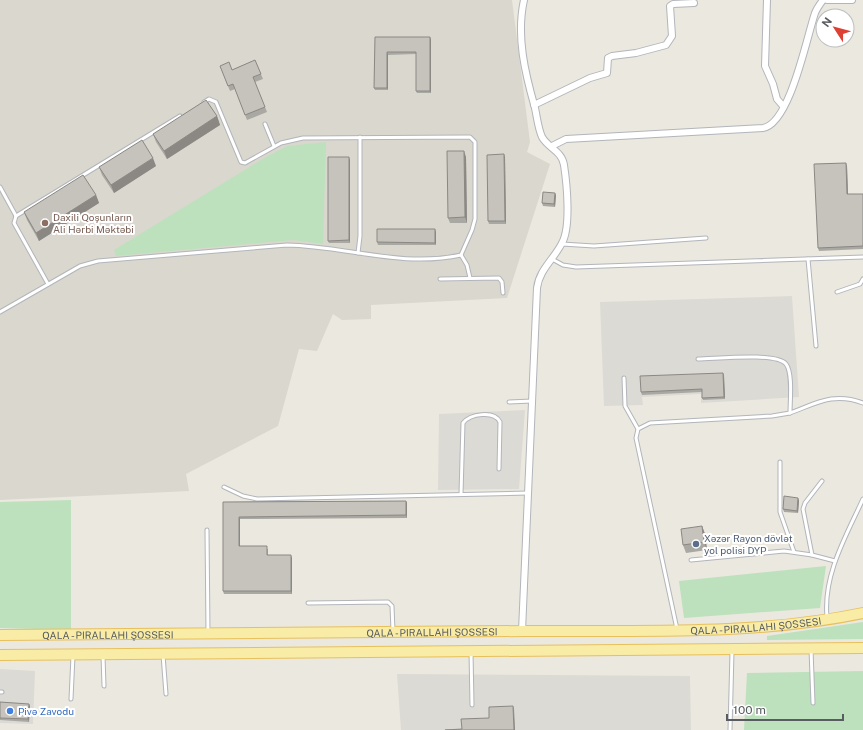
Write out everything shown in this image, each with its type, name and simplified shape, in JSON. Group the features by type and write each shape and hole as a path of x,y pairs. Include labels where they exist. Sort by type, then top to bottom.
{"main road":[{"path":"0,635 393,633 777,627 828,621 863,613"},
{"path":"0,655 863,648"}],"street":[{"path":"522,631 537,288 542,272 562,244 566,235 568,216 564,165 559,154 543,138 524,63 520,29 524,0"},
{"path":"767,0 765,66 777,98 783,106"},
{"path":"552,146 566,139 766,128 774,122 799,72 816,12 823,0"},
{"path":"827,0 852,0"},
{"path":"534,105 590,78 607,73 608,58 612,56 636,53 670,43 672,36 670,6 673,4 694,3"}],"lane":[{"path":"203,103 209,99 216,102 241,162 245,163 274,146 303,138 470,137 475,142 474,224 461,255"},
{"path":"48,284 14,223 16,216 183,115"},
{"path":"265,124 274,146"},
{"path":"358,253 360,236 360,137"},
{"path":"0,187 16,216"},
{"path":"562,244 594,246 706,238"},
{"path":"0,312 80,266 98,261 287,245 316,246 399,258 439,258 461,255"},
{"path":"461,255 467,265 470,278"},
{"path":"552,258 563,265 576,267 863,257"},
{"path":"808,259 816,346"},
{"path":"440,279 499,278 502,282 503,293"},
{"path":"837,292 860,284 863,279"},
{"path":"698,359 768,358 783,362 787,365 790,377 790,413"},
{"path":"624,378 625,406 638,430 636,438 677,629"},
{"path":"638,430 650,423 772,416 790,413 830,398 846,398 863,403"},
{"path":"509,402 532,401"},
{"path":"462,494 463,423 472,416 493,414 498,417 500,422 499,468"},
{"path":"780,462 780,512 794,552"},
{"path":"812,555 803,509 805,503 822,481"},
{"path":"224,487 248,498 257,499 528,493"},
{"path":"828,621 828,594 835,561 863,499"},
{"path":"207,530 208,634"},
{"path":"691,560 784,551 812,555 835,561"},
{"path":"308,603 388,602 392,606 393,633"},
{"path":"730,730 732,648"},
{"path":"811,648 813,703"},
{"path":"471,651 472,705"},
{"path":"71,699 73,654"},
{"path":"103,654 104,686"},
{"path":"163,654 166,694"}],"shaded area":[{"path":"0,0 512,0 530,142 527,152 550,164 507,298 371,305 371,319 342,320 333,314 317,351 299,349 278,426 186,474 189,491 0,500"},
{"path":"792,296 799,397 701,403 701,394 642,397 643,405 604,406 600,302"},
{"path":"525,410 519,489 438,490 439,414"},
{"path":"0,669 35,671 33,724 0,723"},
{"path":"397,674 690,676 691,730 401,730"}],"green space":[{"path":"326,142 323,244 293,240 116,256 114,250 266,157 287,146"},
{"path":"71,500 71,630 0,628 0,502"},
{"path":"826,566 820,608 684,618 679,581"},
{"path":"863,622 863,639 767,640 767,636"},
{"path":"863,671 863,730 744,730 747,673"}],"building":[{"path":"375,37 430,37 430,91 416,91 416,52 387,52 387,88 374,88"},
{"path":"255,60 261,74 253,77 265,107 245,115 233,84 228,86 220,66 229,62 232,70"},
{"path":"206,100 217,116 164,151 153,134"},
{"path":"142,140 153,158 111,185 99,167"},
{"path":"447,151 464,151 465,217 448,218"},
{"path":"504,154 505,221 488,221 487,155"},
{"path":"328,157 349,157 349,240 328,241"},
{"path":"846,163 847,194 863,194 863,246 818,248 814,164"},
{"path":"83,175 96,195 36,233 24,212"},
{"path":"543,192 555,193 554,204 542,203"},
{"path":"377,229 435,229 435,243 377,242"},
{"path":"723,373 724,397 702,398 702,389 641,392 640,376"},
{"path":"784,496 798,498 797,511 783,509"},
{"path":"406,501 406,515 239,517 239,546 267,546 267,555 291,555 291,591 223,591 223,502"},
{"path":"702,526 704,542 683,545 681,529"},
{"path":"0,702 29,704 28,719 0,718"},
{"path":"513,706 514,730 445,730 462,729 461,719 489,718 489,707"}],"place":[{"name":"Daxili Qoşunların Ali Hərbi Məktəbi","path":"45,223"},
{"name":"Xəzər Rayon dövlət yol polisi DYP","path":"696,544"},
{"name":"Pivə Zavodu","path":"10,711"}]}
